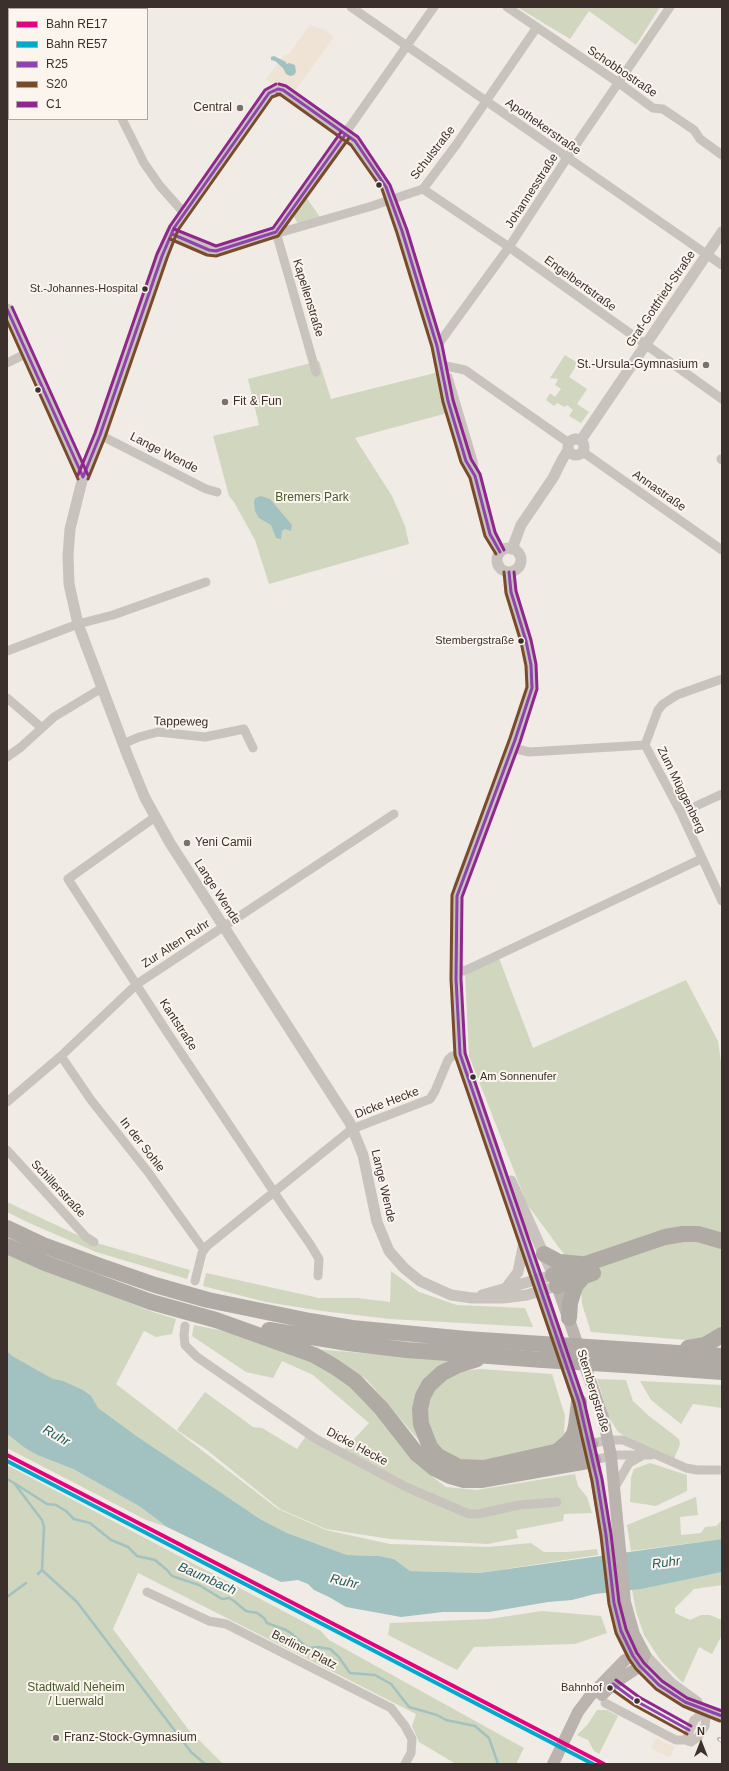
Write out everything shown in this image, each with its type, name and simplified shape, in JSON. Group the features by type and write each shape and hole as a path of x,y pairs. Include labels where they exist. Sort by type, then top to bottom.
{"highway":[{"path":"7,1228 43,1245 155,1285 208,1300 310,1322 345,1327 638,1355 722,1372"},
{"path":"569,1318 571,1297 584,1271 642,1244 683,1234 706,1235 722,1241"},
{"path":"555,1281 679,1240 700,1242 716,1248 722,1253"},
{"path":"7,1246 45,1263 151,1302 216,1320 314,1355 335,1367 370,1395 417,1454 434,1468 450,1476 464,1480 481,1480 594,1460"},
{"path":"544,1254 559,1262 584,1271"},
{"path":"216,1320 348,1343 438,1353 488,1356 722,1356"},
{"path":"638,1355 705,1345 722,1335"},
{"path":"488,1356 442,1373 429,1385 421,1402 420,1416 423,1432 430,1447 445,1460 459,1467 468,1468 494,1466 590,1444"},
{"path":"559,1450 574,1434 579,1402"}],"main road":[{"name":"Stembergstraße","path":"555,1281 594,1387 608,1440 614,1489 613,1542"},
{"name":"Stembergstraße","path":"539,1285 579,1402 594,1460 638,1655"},
{"path":"553,1764 578,1712 590,1696 625,1660 638,1655"}],"street":[{"name":"Apothekerstraße","path":"351,7 722,265"},
{"path":"276,232 434,7"},
{"name":"Schobbostraße","path":"507,7 620,83 653,108 663,109 694,130 700,140 722,155"},
{"name":"Johannesstraße","path":"437,346 509,247 567,158 620,83 670,7"},
{"name":"Schulstraße","path":"172,234 209,250 216,251 423,189 456,145 537,28"},
{"name":"Lange Wende","path":"345,135 283,90 269,93 184,213 162,256 100,435 83,477 72,515 68,556 69,584 78,624 145,798 186,868 352,1129 365,1160 377,1222 389,1251 404,1268 420,1281 441,1292 472,1298 503,1298 555,1281"},
{"path":"123,120 147,167 160,186 184,213"},
{"path":"345,135 355,141 361,149 386,187 391,199 437,346 442,365 445,390 466,461 475,476 490,534 500,552"},
{"name":"Engelbertstraße","path":"423,189 509,247 645,346 722,399"},
{"name":"Kapellenstraße","path":"276,232 316,372"},
{"name":"Graf-Gottfried-Straße","path":"574,450 576,439 581,440 722,232"},
{"path":"7,309 83,477"},
{"path":"7,363 27,353"},
{"name":"Annastraße","path":"442,365 465,370 574,450 722,550"},
{"name":"Lange Wende","path":"100,435 206,489 217,492"},
{"path":"512,549 521,525 554,478 562,460 574,450"},
{"path":"505,549 512,549 520,555 520,564 517,570 509,572 503,571 499,567 497,560 500,552 505,549"},
{"name":"Stembergstraße","path":"509,572 511,592 526,640 531,665 532,688 512,748 459,886 456,903 456,967 460,1054 539,1285"},
{"path":"7,651 78,624 113,615 206,582"},
{"path":"645,745 658,710 663,704 678,695 722,679"},
{"path":"7,757 21,747 54,717 102,688"},
{"path":"7,698 42,728"},
{"name":"Tappeweg","path":"123,744 138,737 158,732 205,736 244,729 253,748"},
{"name":"Zum Müggenberg","path":"512,748 529,752 645,745 681,813 701,859 722,901"},
{"path":"681,813 722,794"},
{"name":"Zur Alten Ruhr","path":"7,1102 61,1056 137,984 394,814"},
{"name":"Kantstraße","path":"156,817 68,879 317,1256 319,1264 318,1276"},
{"path":"456,967 464,970 477,965 701,859"},
{"name":"Dicke Hecke","path":"204,1250 352,1129 430,1099 436,1091 448,1060 452,1056 460,1054"},
{"name":"In der Sohle","path":"61,1056 91,1100 148,1172 204,1250"},
{"name":"Stembergstraße","path":"491,1141 544,1254 555,1281"},
{"name":"Schillerstraße","path":"7,1150 86,1237 94,1242"},
{"path":"506,1288 518,1272 524,1240"},
{"path":"195,1281 204,1250"},
{"name":"Lange Wende","path":"472,1298 506,1288 539,1285"},
{"name":"Dicke Hecke","path":"185,1326 185,1345 198,1357 316,1439 406,1487 469,1514 478,1514 519,1505 557,1502"},
{"path":"590,1444 608,1440 623,1440 654,1456 691,1470 719,1470"},
{"path":"594,1460 624,1454 654,1456"},
{"path":"614,1489 629,1463 644,1455"},
{"name":"Berliner Platz","path":"147,1592 209,1621 226,1624 391,1708 405,1726 412,1739 411,1753 405,1764"},
{"path":"638,1655 707,1710 722,1716"},
{"path":"605,1703 676,1740 689,1741 698,1737 705,1726 707,1710"},
{"path":"689,1741 689,1730 694,1720 707,1710"}],"green space":[{"path":"517,7 660,7 636,45 589,11 570,39"},
{"path":"306,197 320,217 298,224 293,215"},
{"path":"565,355 578,363 569,377 587,389 577,404 589,412 581,423 569,416 573,410 567,405 565,407 557,403 554,406 546,400 550,393 555,397 561,389 555,385 558,379 550,378"},
{"name":"Bremers Park","path":"319,361 331,399 439,372 451,412 355,438 392,496 405,526 409,544 269,584 255,540 234,502 229,496 213,436 259,425 248,379"},
{"path":"499,958 533,1048 686,980 718,1041 722,1069 722,1343 591,1332 582,1304 581,1287 566,1257 527,1204 469,1056 465,972"},
{"path":"7,1202 90,1241 190,1270 187,1279 96,1252 7,1212"},
{"path":"7,1252 28,1263 153,1312 176,1319 172,1334 156,1337 144,1331 116,1384 278,1509 326,1530 390,1544 488,1547 531,1543 544,1552 568,1552 597,1549 598,1555 479,1573 410,1571 394,1559 379,1556 347,1555 287,1533 260,1519 135,1435 7,1354"},
{"path":"391,1271 419,1292 457,1305 525,1308 533,1327 390,1319 322,1311 266,1302 203,1286 206,1273 319,1298 357,1298 390,1302"},
{"path":"194,1325 238,1334 315,1363 354,1388 378,1414 415,1463 446,1487 476,1490 575,1474 578,1486 587,1497 592,1513 564,1514 563,1521 516,1530 518,1538 488,1544 390,1539 326,1529 280,1509 207,1450 177,1430 205,1392 253,1427 262,1428 297,1449 306,1436 344,1450 369,1423 313,1375 282,1361 273,1378 246,1372 192,1336"},
{"path":"314,1349 449,1360 435,1370 423,1382 427,1450 367,1380 338,1359"},
{"path":"480,1369 552,1374 565,1416 564,1434 557,1442 559,1445 491,1463 451,1459 427,1432 428,1398 446,1377 463,1371"},
{"path":"597,1379 626,1380 633,1401 649,1416 679,1439 680,1444 674,1459 631,1440 618,1432 610,1419"},
{"path":"640,1381 722,1385 722,1408 693,1404 681,1424 651,1400"},
{"path":"7,1434 37,1455 73,1469 139,1506 167,1527 146,1520 7,1448"},
{"path":"650,1463 687,1475 687,1491 656,1506 630,1502 631,1477 634,1469"},
{"name":"Stadtwald Neheim / Luerwald","path":"7,1465 321,1631 329,1640 524,1748 516,1764 456,1764 419,1742 412,1726 416,1714 138,1573 113,1629 188,1729 223,1764 7,1764"},
{"path":"696,1497 698,1515 680,1517 681,1535 701,1533 705,1527 716,1526 722,1520 722,1539 631,1551 627,1525"},
{"path":"722,1572 722,1585 694,1589 675,1608 675,1613 690,1620 701,1615 710,1615 722,1620 722,1635 712,1654 699,1647 683,1683 661,1661 644,1635 636,1611 632,1590"},
{"path":"542,1611 601,1616 607,1633 575,1644 474,1647 457,1670 388,1635 390,1623 489,1619"},
{"path":"597,1710 607,1710 618,1716 599,1754 594,1751 588,1740 577,1735 588,1724"}],"shaded area":[{"path":"310,25 325,30 334,37 293,93 280,83 272,83 266,79 284,55 289,54"},
{"path":"656,1738 675,1747 670,1758 651,1748"}],"water":[{"path":"274,56 286,62 286,64 289,63 295,65 296,72 294,75 290,76 286,74 283,68 275,61 271,60 271,57"},
{"path":"261,496 270,499 292,525 291,531 285,529 282,531 281,539 276,538 271,525 259,518 255,511 255,498"},
{"name":"Ruhr","path":"7,1351 12,1356 53,1379 63,1381 83,1390 91,1396 98,1408 135,1435 260,1519 287,1533 347,1555 379,1556 394,1559 410,1571 479,1573 722,1539 722,1572 641,1589 595,1594 572,1600 548,1602 489,1612 443,1612 401,1617 346,1607 314,1590 308,1584 298,1580 281,1582 167,1527 139,1506 73,1469 37,1455 25,1448 7,1434"}],"waterway":[{"name":"Baumbach","path":"7,1479 14,1483 42,1520 44,1527 42,1570 38,1574"},
{"name":"Baumbach","path":"14,1483 47,1504 56,1505 66,1511 74,1519 90,1523 111,1540 128,1547 137,1556 155,1560 172,1576 199,1585 222,1599 229,1598 246,1611 257,1613 264,1618 267,1623 286,1630 310,1648 318,1647 330,1649 338,1656 350,1673 375,1675 391,1684 409,1707 437,1715 446,1720 475,1726 489,1738 498,1764"},
{"path":"42,1570 77,1602 191,1752 205,1764"},
{"path":"7,1597 26,1583"}],"rail line":[{"name":"RE17","path":"7,1455 604,1764"},
{"name":"RE57","path":"7,1461 593,1764"}],"transit line":[{"name":"C1","path":"78,475 95,433 157,254 170,226 265,90 276,84"},
{"name":"C1","path":"279,84 286,86 358,137 390,185 407,230 442,345 453,400 471,459 480,474 495,532 504,550"},
{"name":"R25","path":"278,89 283,90 355,141 386,187 402,231 437,346 448,401 466,461 475,476 490,534 500,552"},
{"name":"R25","path":"83,477 100,435 162,256 174,228 269,93 278,89"},
{"name":"S20","path":"277,94 281,95 351,145 382,189 432,347 443,402 461,462 470,478 485,536 496,554"},
{"name":"S20","path":"88,479 105,437 178,230 272,97 280,94"},
{"name":"C1","path":"174,229 216,246 273,228 341,132"},
{"name":"R25","path":"172,234 209,250 216,251 276,232 345,135"},
{"name":"S20","path":"170,239 207,255 216,256 278,236 349,138"},
{"name":"C1","path":"12,307 88,475"},
{"name":"R25","path":"7,309 83,477"},
{"name":"S20","path":"7,321 78,479"},
{"name":"S20","path":"504,572 506,593 521,642 526,666 527,687 510,738 452,895 451,979 455,1055 574,1403 592,1481 601,1536 609,1604 616,1633 629,1659 636,1669 656,1689 683,1706 720,1721"},
{"name":"R25","path":"509,572 511,592 526,641 531,665 532,688 515,740 457,896 456,979 460,1054 579,1402 597,1480 606,1535 614,1603 621,1631 633,1656 640,1666 659,1685 685,1702 722,1716"},
{"name":"C1","path":"514,572 516,591 531,640 536,664 537,689 520,742 462,897 461,979 465,1053 584,1401 602,1479 611,1534 619,1602 626,1629 637,1653 644,1663 662,1681 687,1698 722,1711"},
{"name":"C1","path":"616,1680 639,1697 691,1726"},
{"name":"R25","path":"613,1684 636,1701 689,1730"},
{"name":"S20","path":"610,1688 634,1705 687,1734"}],"place":[{"name":"Central","path":"240,108"},
{"name":"St.-Johannes-Hospital","path":"145,289"},
{"name":"St.-Ursula-Gymnasium","path":"706,365"},
{"name":"Fit & Fun","path":"225,402"},
{"name":"Stembergstraße","path":"521,641"},
{"name":"Yeni Camii","path":"187,843"},
{"name":"Am Sonnenufer","path":"473,1077"},
{"name":"Bahnhof","path":"610,1688"},
{"name":"Franz-Stock-Gymnasium","path":"56,1738"}]}
